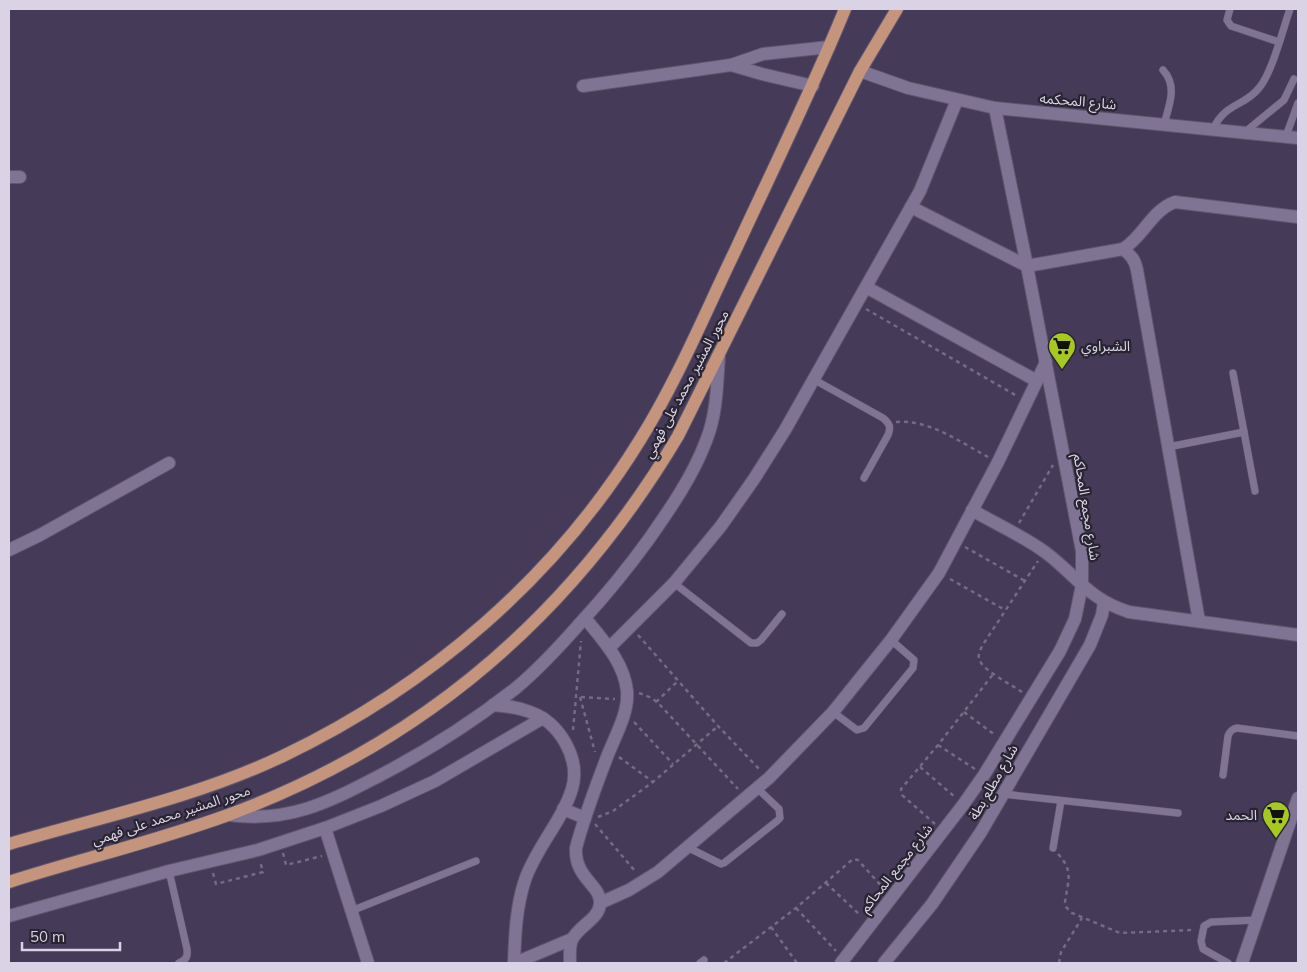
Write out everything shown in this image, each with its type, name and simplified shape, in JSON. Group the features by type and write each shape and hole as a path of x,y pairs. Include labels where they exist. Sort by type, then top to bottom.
{"main road":[{"name":"محور المشير محمد على فهمي","path":"9,844 200,790 281,757 320,738 394,693 460,645 514,597 575,532 621,470 642,437 679,369 813,86 845,9"},
{"name":"محور المشير محمد على فهمي","path":"9,882 228,815 309,782 368,750 424,715 508,648 566,590 594,558 633,507 678,436 860,70 897,9"}],"street":[{"path":"583,86 731,65 763,54 830,47"},
{"path":"731,65 813,86"},
{"name":"شارع المحكمه","path":"860,70 908,88 994,108 1295,136"},
{"path":"609,648 674,583 720,526 754,479 785,430 911,207 927,174 956,100"},
{"name":"شارع مجمع المحاكم","path":"842,961 944,832 984,775 1060,650 1075,619 1082,585 1082,551 1027,266 994,108"},
{"path":"911,207 1027,266 1123,249 1132,243 1165,205 1175,202 1298,217"},
{"path":"1123,249 1135,261 1199,622"},
{"path":"866,286 1037,381"},
{"path":"228,815 266,818 304,810 347,792 447,738 493,705 535,671 614,584 660,523 699,458 716,403 719,356"},
{"path":"600,903 644,882 687,847 769,778 833,712 890,640 939,573 998,462 1046,362"},
{"path":"9,550 169,463"},
{"path":"972,510 1044,551 1104,602 1129,612 1298,635"},
{"name":"شارع مطلع بطة","path":"884,963 932,904 957,869 1003,794 1090,645 1102,616 1104,602"},
{"path":"493,705 520,708 543,718 555,728 565,741 574,771 572,787 563,809 525,880 518,909 514,963 572,939 596,914 600,903 596,891 582,874 576,862 576,848 588,818 601,773 625,712 627,695 623,676 609,648 584,619"},
{"path":"9,916 210,860 258,850 325,828 381,806 435,781 543,718"},
{"path":"1242,963 1298,801"},
{"path":"563,809 588,818"},
{"path":"325,828 368,963"},
{"path":"570,963 572,939"}],"lane":[{"path":"1230,9 1227,20 1234,28 1279,42"},
{"path":"1213,129 1227,110 1259,89 1266,77 1290,9"},
{"path":"1163,70 1169,78 1172,89 1164,124"},
{"path":"1245,132 1284,100 1294,79"},
{"path":"1295,136 1298,103"},
{"path":"1234,372 1254,491"},
{"path":"813,379 888,422 890,429 888,435 864,478"},
{"path":"1168,447 1244,432"},
{"path":"674,583 751,643 757,643 761,640 782,614"},
{"path":"833,712 856,730 864,728 913,668 914,660 890,640"},
{"path":"1223,775 1228,736 1233,729 1298,736"},
{"path":"687,847 716,864 724,863 780,818 779,809 757,788"},
{"path":"1003,794 1178,813"},
{"path":"1052,848 1061,801"},
{"path":"351,911 476,861"},
{"path":"170,871 188,955 185,960 179,963"},
{"path":"1228,963 1203,949 1201,945 1204,926 1211,922 1257,920"}],"path":[{"path":"856,304 1027,402"},
{"path":"888,422 918,423 932,428 998,462"},
{"path":"1013,533 1062,448"},
{"path":"956,542 1025,581"},
{"path":"1031,698 984,667 980,661 979,653 1044,551"},
{"path":"939,573 1005,610"},
{"path":"570,754 584,619"},
{"path":"630,626 718,726 769,778"},
{"path":"944,832 901,792 902,787 938,745 994,673"},
{"path":"656,702 678,681"},
{"path":"576,697 645,695 656,702 746,798"},
{"path":"580,698 601,773"},
{"path":"625,712 674,765"},
{"path":"964,712 1004,742"},
{"path":"588,818 613,811 674,765 718,726"},
{"path":"938,745 984,775"},
{"path":"609,751 653,782"},
{"path":"920,767 963,805"},
{"path":"588,818 644,882"},
{"path":"281,842 286,865 333,854"},
{"path":"1052,848 1064,861 1069,870 1066,906 1072,913 1113,931 1128,934 1203,929"},
{"path":"210,860 216,884 263,872 258,850"},
{"path":"724,963 796,908 850,860 856,859 892,897"},
{"path":"826,883 870,925"},
{"path":"796,908 842,961"},
{"path":"1059,963 1061,952 1082,918"},
{"path":"771,927 797,963"}],"place":[{"name":"الشبراوي","path":"1062,370"},
{"name":"الحمد","path":"1276,839"}]}
